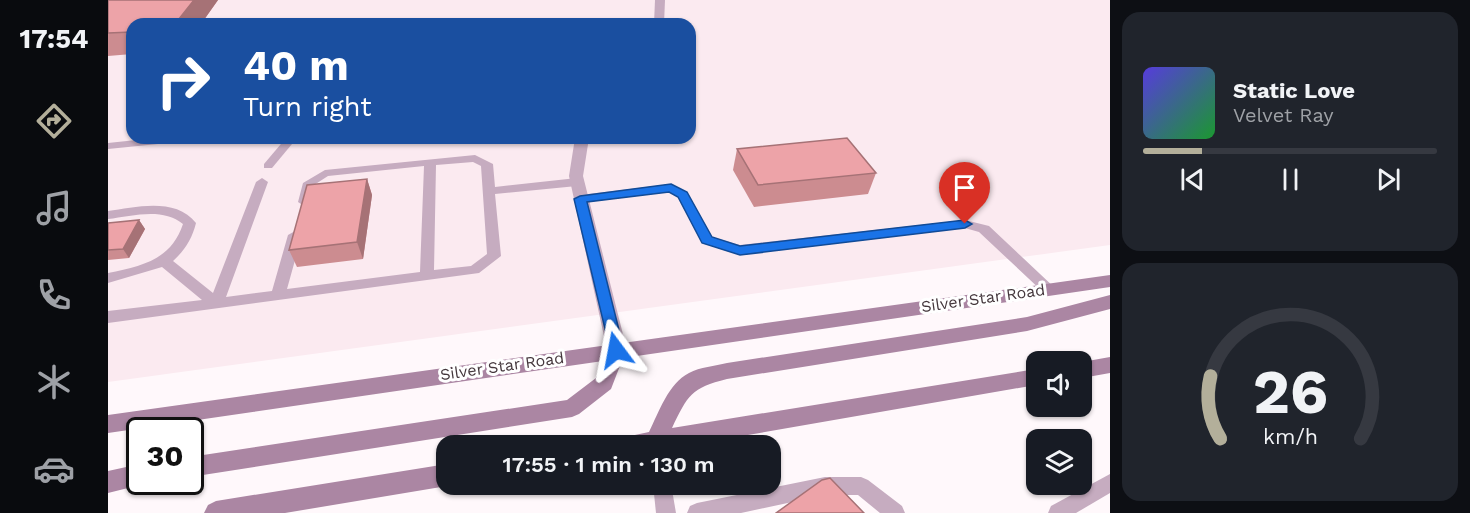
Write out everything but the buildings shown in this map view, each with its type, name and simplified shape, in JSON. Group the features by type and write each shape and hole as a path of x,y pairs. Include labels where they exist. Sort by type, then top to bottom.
{"main road":[{"name":"Silver Star Road","path":"108,423 1110,280"},
{"path":"660,435 676,398 695,379 727,371 1027,324 1110,302"},
{"path":"204,465 572,408 604,383 616,350"},
{"path":"1092,368 1110,365"},
{"path":"702,435 1026,379"},
{"path":"216,513 436,477"},
{"path":"108,483 126,478"}],"street":[{"path":"660,0 662,9 660,18"},
{"path":"581,144 576,176 616,350"}],"lane":[{"path":"108,146 128,144"},
{"path":"268,166 287,144"},
{"path":"108,317 474,270 494,256 487,164 474,158 325,173 309,183 278,295"},
{"path":"427,276 429,163"},
{"path":"216,303 262,182"},
{"path":"489,191 671,188 683,195 707,240 740,250 965,224 984,229 1048,289"},
{"path":"108,215 164,210 183,214 190,224 188,236 165,262 147,270 108,278"},
{"path":"165,262 216,303"},
{"path":"1058,513 1110,483"},
{"path":"697,513 825,486 861,486 895,513"},
{"path":"664,495 666,513"}],"shaded area":[{"path":"108,0 1110,0 1110,245 108,382"}],"route":[{"path":"616,350 580,199 671,188 683,195 707,240 740,250 965,224"}]}
